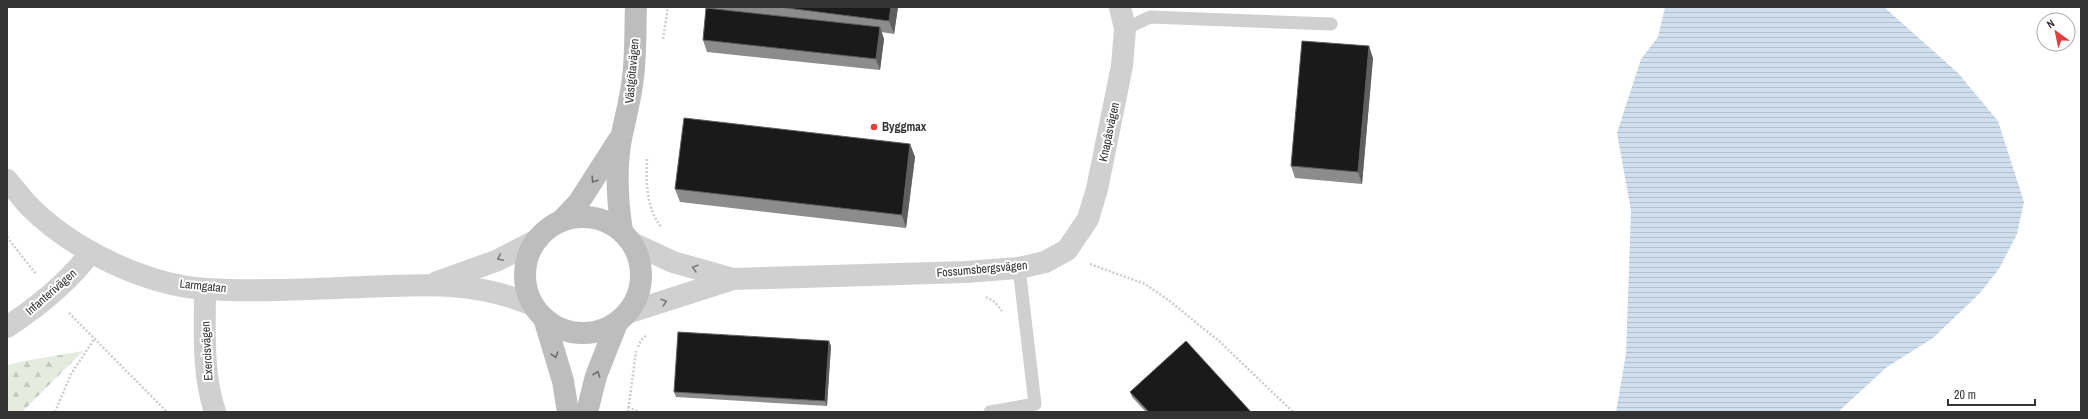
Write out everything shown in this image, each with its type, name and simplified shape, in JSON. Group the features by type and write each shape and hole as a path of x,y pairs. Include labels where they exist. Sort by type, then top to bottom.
{"street":[{"name":"Västgötavägen","path":"627,237 617,200 622,135 629,107 634,76 636,7"},
{"name":"Knapåsvägen","path":"1067,250 1088,219 1097,189 1122,66 1125,29 1120,7"},
{"name":"Västgötavägen","path":"561,221 580,202 622,135"},
{"name":"Larmgatan","path":"7,180 28,205 59,231 91,252 123,267 164,281 205,289 299,290 432,284 480,288 510,295 538,311"},
{"path":"568,412 563,381 538,311 527,289 525,272 528,256 535,242 547,230 561,221 577,217 593,218 608,222 627,237 638,257 641,279 635,301 622,318 596,376 587,412"},
{"name":"Fossumsbergsvägen","path":"627,237 672,262 733,279 966,272 1019,268 1045,262 1067,250"},
{"name":"Larmgatan","path":"432,284 496,261 535,242"},
{"name":"Infanterivägen","path":"7,327 28,313 53,293 74,274 91,252"},
{"name":"Fossumsbergsvägen","path":"622,318 733,279"},
{"name":"Exercisvägen","path":"205,289 205,357 210,398 215,412"},
{"path":"538,311 557,327 572,332 587,333 603,330 622,318"}],"lane":[{"path":"1125,29 1150,17 1331,24"},
{"path":"990,412 1037,408 1019,268"}],"path":[{"path":"663,45 668,7"},
{"path":"647,158 646,186 650,205 656,221 678,247 672,262"},
{"path":"7,237 78,323 95,338 167,412"},
{"path":"1067,250 1080,260 1098,268 1145,284 1167,299 1219,341 1293,412"},
{"path":"628,412 636,350 641,340 652,332"},
{"path":"55,412 71,374 95,338"},
{"path":"628,407 639,412"}],"green space":[{"path":"83,351 22,412 7,412 7,365"}],"water":[{"path":"1665,7 1884,7 1958,73 1998,121 2024,202 2017,234 1999,269 1980,293 1933,338 1887,367 1838,412 1616,412 1626,354 1631,211 1617,133 1641,59 1658,37"}],"building":[{"path":"779,7 891,7 889,21"},
{"path":"706,8 880,27 876,59 703,40"},
{"path":"1302,41 1369,46 1358,172 1291,166"},
{"path":"684,118 910,144 902,215 675,189"},
{"path":"678,332 829,341 825,401 674,392"},
{"path":"1186,341 1251,412 1149,412 1130,392"}],"place":[{"name":"Byggmax","path":"874,127"}]}
